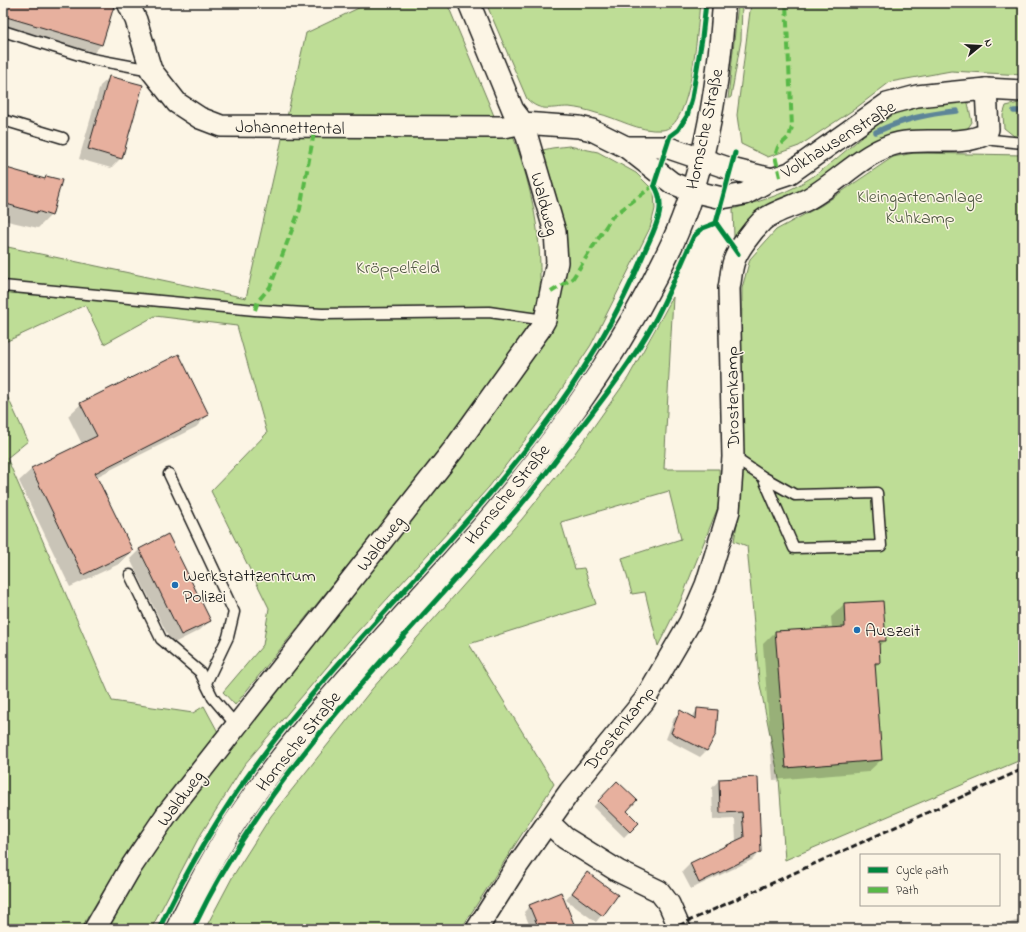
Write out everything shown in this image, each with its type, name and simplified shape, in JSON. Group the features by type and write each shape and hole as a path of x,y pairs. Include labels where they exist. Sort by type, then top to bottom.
{"main road":[{"name":"Hornsche Straße","path":"177,929 218,851 242,811 269,774 365,659 497,509 580,401 631,322 672,244 692,191 701,159 715,88 724,3"}],"street":[{"name":"Johannettental","path":"128,3 136,20 151,70 177,103 200,118 221,126 504,128 523,123 579,127 604,135 626,147"},
{"name":"Waldweg","path":"95,929 129,870 167,814 454,449 545,320 557,262 555,232 523,123 513,110 469,3"},
{"name":"Volkhausenstraße","path":"626,147 672,183 692,191 722,198 745,194 772,179 790,173 887,104 917,96 986,89 1023,91"},
{"path":"986,89 988,129 986,134"},
{"name":"Drostenkamp","path":"477,929 515,869 570,791 644,701 690,622 706,585 729,511 733,457 729,288 734,260 763,220 808,199 880,149 898,143 920,140 970,139 986,134"},
{"name":"Volkhausenstraße","path":"626,147 666,147 731,169 772,179"},
{"path":"548,822 565,838 618,871 659,891 669,904 680,929"}],"lane":[{"path":"3,31 92,59 151,70"},
{"path":"3,120 64,138"},
{"path":"986,134 993,140 1023,143"},
{"path":"3,286 322,314 490,312 545,320"},
{"path":"733,457 763,477 795,495 877,493 881,546 794,548 763,477"},
{"path":"169,474 234,612 228,637 206,683"},
{"path":"130,575 162,639 200,672 213,698 236,725"}],"green space":[{"name":"Kröppelfeld","path":"369,3 447,3 502,135 513,136 519,152 529,187 536,223 540,259 540,295 532,319 525,331 447,443 235,705 223,692 263,645 269,608 211,491 267,433 237,326 155,316 104,344 85,305 3,343 3,246 246,298 306,33"},
{"path":"486,3 700,3 692,75 681,113 672,125 662,130 653,130 636,127 589,111 569,107 542,108 537,106 527,99"},
{"path":"738,3 742,3 741,40 731,97 728,99"},
{"path":"751,3 1023,3 1023,75 951,71 890,82 856,108 799,146 768,157 741,144 737,115"},
{"path":"962,101 968,103 972,122 966,131 826,177 734,237 733,209 760,201 796,187 818,173 871,129 900,111 916,105 933,102"},
{"path":"1023,102 1023,136 1014,136 1004,128 1003,115 1006,106"},
{"path":"569,146 598,152 636,173 654,191 655,209 650,228 591,345 545,414 489,487 348,642 244,765 198,839 151,929 107,929 159,842 234,745 558,305 542,162 543,150"},
{"name":"Kleingartenanlage Kuhkamp","path":"914,153 1023,155 1023,759 785,860 779,779 759,680 747,546 734,541 740,507 742,288 750,259 776,230 822,205 893,157"},
{"path":"673,297 664,469 719,469 720,488 718,507 680,602 658,646 645,592 632,594 622,558 681,539 669,491 561,522 575,569 584,568 596,604 469,644 554,784 461,929 205,929 233,876 271,816 372,689 522,519 575,453 628,378"},
{"path":"3,387 28,441 7,458 112,701 193,713 204,706 218,732 131,846 82,929 3,929"}],"building":[{"path":"3,3 115,3 102,45 3,16"},
{"path":"109,76 143,85 122,159 88,149"},
{"path":"3,167 45,179 46,176 62,180 52,216 3,203"},
{"path":"179,354 209,415 95,473 133,551 83,575 31,468 97,436 80,403"},
{"name":"Werkstattzentrum Polizei","path":"168,534 211,621 181,635 139,549"},
{"path":"883,601 886,641 879,641 880,663 875,663 882,760 786,768 775,631 845,627 844,603"},
{"path":"697,708 718,710 716,734 707,751 671,733 680,710 696,719"},
{"path":"758,777 761,852 699,883 690,863 744,837 742,812 720,813 719,779"},
{"path":"617,781 637,800 627,811 639,823 630,832 598,801"},
{"path":"587,872 618,895 603,916 572,893"},
{"path":"561,892 576,929 539,929 529,905"}],"waterway":[{"path":"876,132 915,118 957,111"},
{"path":"1014,111 1023,111"}],"railway":[{"path":"671,929 1023,769"}],"marked path":[{"path":"780,177 775,156 778,147 789,137 792,127 786,3"},
{"path":"255,310 258,301 270,287 300,209 315,127"},
{"path":"551,292 573,278 612,217 654,185 656,187"}],"cycle path":[{"path":"159,929 200,850 248,775 284,728 332,671 482,503 529,445 573,385 612,321 644,253 658,219 660,202 654,185 670,136 678,130 687,116 692,98 706,3"},
{"path":"735,153 716,223 738,254"},
{"path":"193,929 224,870 260,813 299,759 385,656 519,507 627,366 654,322 694,236 703,228 716,223"}],"place":[{"name":"Werkstattzentrum Polizei","path":"175,585"},
{"name":"Auszeit","path":"857,630"}]}
